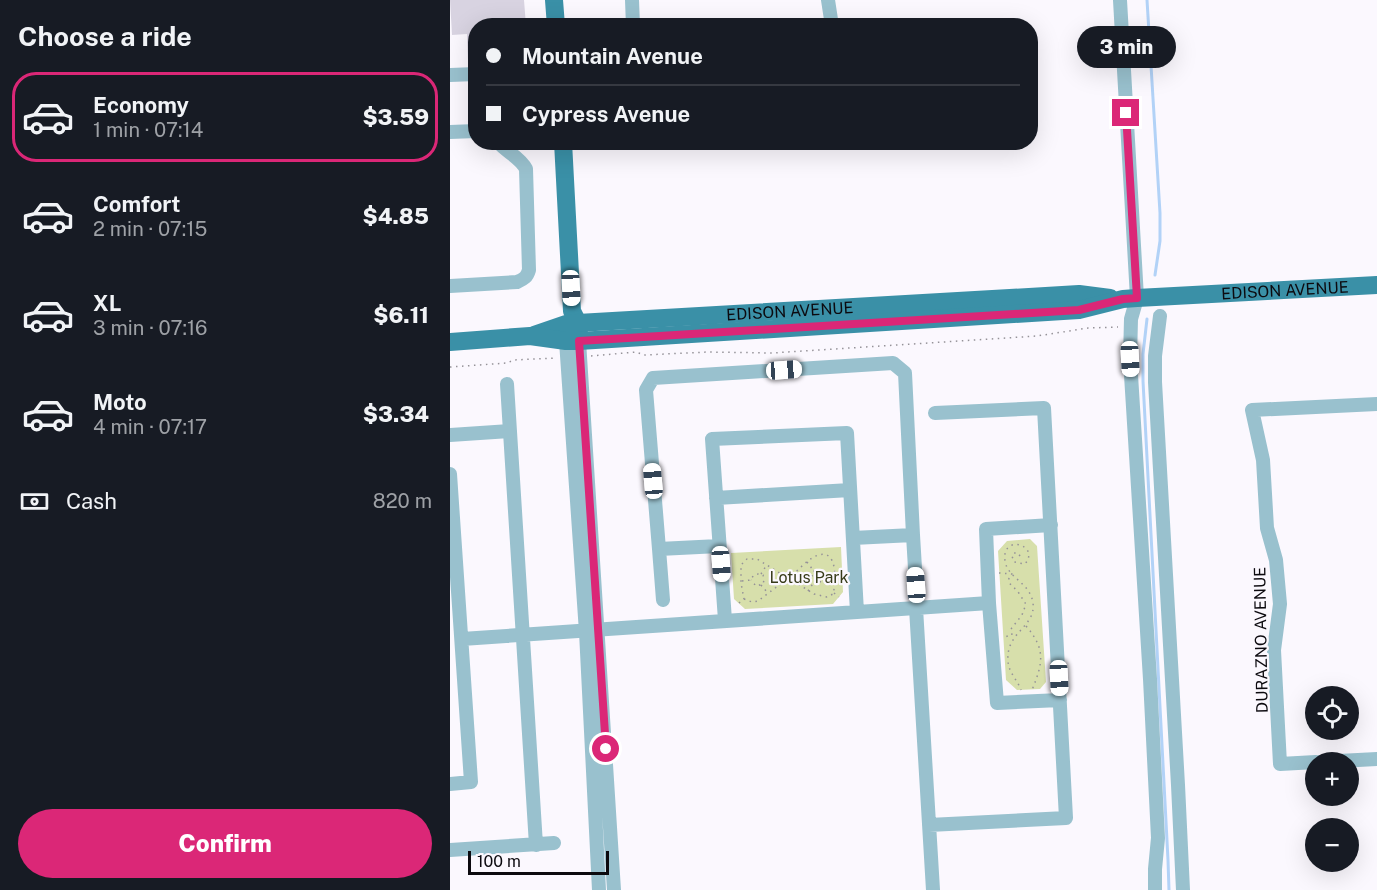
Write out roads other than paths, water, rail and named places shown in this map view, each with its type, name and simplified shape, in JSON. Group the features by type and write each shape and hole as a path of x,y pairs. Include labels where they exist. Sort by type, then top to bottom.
{"main road":[{"path":"554,0 555,18"},
{"path":"563,150 572,328"},
{"name":"EDISON AVENUE","path":"450,342 530,336 572,328 1079,294 1130,299 1377,285"}],"street":[{"path":"632,0 633,18"},
{"path":"828,0 831,18"},
{"path":"1120,0 1132,390 1158,838 1155,890"},
{"path":"450,75 468,74"},
{"path":"450,132 468,131"},
{"path":"450,286 517,282 524,280 527,276 529,270 526,169 523,163 505,150"},
{"path":"1160,316 1155,356 1155,382 1183,890"},
{"path":"572,328 592,631 614,890"},
{"path":"663,600 646,390 653,378 893,363 905,374 916,585"},
{"path":"507,384 536,845"},
{"name":"DURAZNO AVENUE","path":"1305,763 1280,764 1274,650 1280,604 1276,560 1266,528 1263,460 1252,411 1377,404"},
{"path":"928,825 1066,818 1044,408 935,413"},
{"path":"450,435 510,431"},
{"path":"725,620 712,439 847,433 857,612"},
{"path":"450,474 455,615 462,639 471,782 450,784"},
{"path":"716,498 850,490"},
{"path":"1051,525 986,529 989,603 997,704 1060,699"},
{"path":"853,538 913,535"},
{"path":"659,549 719,546"},
{"path":"462,639 989,603"},
{"path":"916,608 933,890"},
{"path":"592,631 599,890"},
{"path":"450,693 465,693"},
{"path":"1359,760 1377,759"},
{"path":"450,850 554,843"}],"waterway":[{"path":"1147,0 1160,213 1160,241 1155,275"},
{"path":"1147,319 1143,381 1169,890"}],"park label":[{"name":"Lotus Park","path":"809,577"}]}
